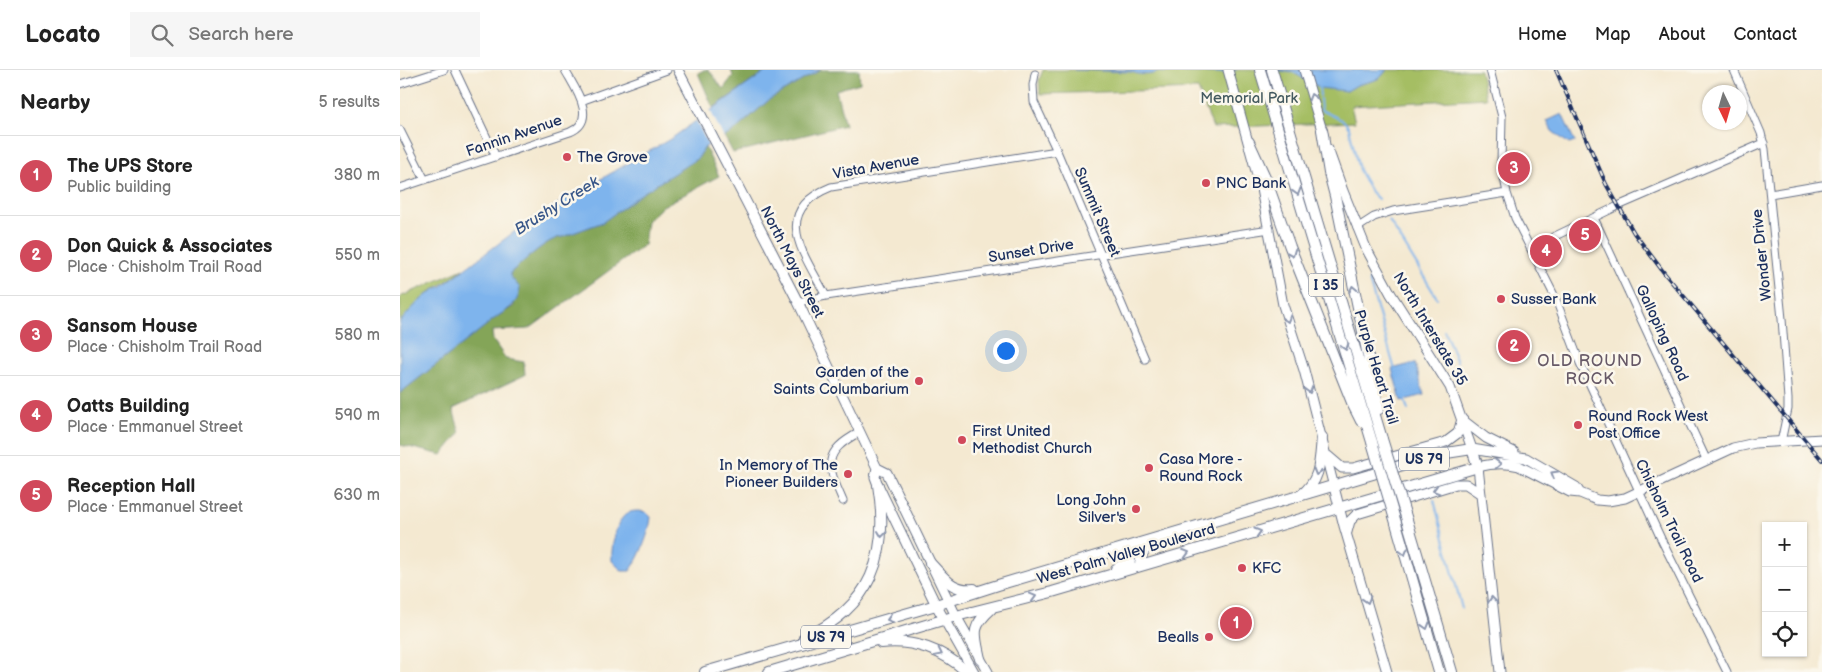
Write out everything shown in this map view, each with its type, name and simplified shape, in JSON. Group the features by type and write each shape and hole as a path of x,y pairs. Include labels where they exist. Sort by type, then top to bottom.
{"highway":[{"name":"Purple Heart Trail","path":"1260,70 1377,441 1407,520 1453,672"},
{"name":"Purple Heart Trail","path":"1272,70 1377,441 1396,523 1439,672"},
{"path":"1321,127 1367,356 1378,400 1377,441"},
{"path":"1248,139 1266,179 1290,247 1353,405 1377,441"},
{"path":"1295,498 1309,488 1316,476 1322,437"},
{"name":"North Interstate 35","path":"1472,449 1478,467"},
{"name":"US 79","path":"1295,498 1440,454 1472,449"},
{"name":"West Palm Valley Boulevard","path":"840,651 1478,467"},
{"path":"768,654 827,626 846,611 859,596 874,568 880,548 883,516 878,486"},
{"name":"West Palm Valley Boulevard","path":"710,670 1295,498"},
{"path":"1140,566 1141,554 1145,549 1165,536"},
{"path":"1104,576 1130,560 1128,547"},
{"path":"930,563 948,582 958,588 968,590 998,585"},
{"path":"980,659 976,627 979,620 992,608"},
{"path":"840,651 882,643 908,643 941,653 966,672"},
{"name":"US 79","path":"769,672 840,651"}],"main road":[{"name":"North Mays Street","path":"678,70 798,302 877,468 875,477 878,486 936,605 974,672"},
{"path":"1228,70 1248,139 1270,228 1283,305 1304,370 1346,534 1387,672"},
{"name":"North Interstate 35","path":"1304,70 1321,127 1357,228 1391,294 1450,387 1472,449"},
{"path":"1327,455 1342,468 1353,468 1446,442 1458,433 1462,418 1486,438 1526,458 1576,487 1580,493"},
{"path":"1478,467 1497,463 1519,466 1570,492 1580,493 1597,500 1608,501 1625,498 1731,448 1744,445 1822,439"},
{"path":"1472,449 1526,458"},
{"name":"North Interstate 35","path":"1478,467 1500,672"},
{"name":"North Mays Street","path":"877,468 887,473 956,616 988,672"},
{"path":"1346,534 1350,521 1358,514 1456,484 1466,484 1481,494"}],"street":[{"path":"400,84 444,70"},
{"path":"455,70 496,157"},
{"path":"564,70 581,101 667,70"},
{"name":"Chisholm Trail Road","path":"1490,70 1502,117 1500,163 1515,218 1555,297 1580,363 1666,550 1727,672"},
{"name":"Wonder Drive","path":"1734,70 1764,143 1788,399 1788,409 1781,442"},
{"name":"Summit Street","path":"1036,74 1033,85 1034,102 1057,151 1145,359"},
{"name":"Fannin Avenue","path":"400,188 575,130 584,120 584,108 581,101"},
{"path":"400,130 425,180"},
{"path":"1530,248 1618,206 1764,143"},
{"name":"Vista Avenue","path":"826,296 800,247 796,231 796,222 802,208 813,196 831,188 1057,151"},
{"path":"1770,194 1822,185"},
{"path":"1357,228 1374,217 1393,211 1507,193"},
{"name":"Galloping Road","path":"1594,218 1706,459"},
{"name":"Sunset Drive","path":"798,302 826,296 1270,228"},
{"path":"843,501 833,478 830,459 836,447 860,432"}],"green space":[{"path":"709,70 723,89 733,76 731,70 768,70 713,108 698,73"},
{"path":"820,70 859,70 860,83 836,90 845,125 733,153 724,136 733,132 770,99"},
{"name":"Memorial Park","path":"1043,70 1314,70 1347,91 1357,85 1379,79 1387,70 1480,70 1486,98 1351,106 1355,122 1213,128 1198,89 1040,94 1039,80"},
{"path":"705,147 719,176 663,206 647,221 644,245 529,329 492,331 493,340 506,359 524,362 525,375 453,409 460,433 442,455 400,445 400,393 498,316 514,306 510,273 535,252 556,238 603,222 641,194 698,158"},
{"path":"463,269 425,296 400,322 400,297"}],"water":[{"name":"Brushy Creek","path":"768,70 820,70 770,99 733,132 705,147 698,158 641,194 603,222 556,238 535,252 510,273 510,276 520,288 513,305 400,393 400,322 419,301 530,220 672,138"},
{"path":"1074,70 1237,70 1221,73 1159,72 1145,75 1131,72"},
{"path":"1267,70 1387,70 1379,79 1357,85 1347,91 1319,88 1292,72"},
{"path":"1562,114 1575,142 1569,144 1552,131 1547,121"},
{"path":"1415,363 1424,395 1401,401 1392,369"},
{"path":"646,512 651,517 649,530 637,560 630,571 622,571 612,561 615,535 620,522 628,513"}],"pier":[{"path":"709,108 724,138 709,147 695,118"}],"waterway":[{"path":"1319,86 1320,96"},
{"path":"1320,99 1321,110 1344,121 1349,128 1359,170 1371,192 1378,199"},
{"path":"1389,220 1437,298"},
{"path":"1369,280 1395,370"},
{"path":"1444,330 1457,362"},
{"path":"1404,398 1408,410"},
{"path":"1434,500 1462,609"}],"railway":[{"path":"1556,70 1606,184 1634,233 1665,274 1822,460"}],"place":[{"name":"The Grove","path":"567,157"},
{"name":"Sansom House","path":"1514,168"},
{"name":"PNC Bank","path":"1206,183"},
{"name":"Reception Hall","path":"1585,235"},
{"name":"Oatts Building","path":"1546,251"},
{"name":"Susser Bank","path":"1501,299"},
{"name":"Don Quick & Associates","path":"1514,346"},
{"name":"Garden of the Saints Columbarium","path":"919,381"},
{"name":"Round Rock West Post Office","path":"1578,425"},
{"name":"First United Methodist Church","path":"962,440"},
{"name":"Casa More - Round Rock","path":"1149,468"},
{"name":"In Memory of The Pioneer Builders","path":"848,474"},
{"name":"Long John Silver's","path":"1136,509"},
{"name":"KFC","path":"1242,568"},
{"name":"The UPS Store","path":"1236,623"},
{"name":"Bealls","path":"1209,637"}],"district":[{"name":"OLD ROUND ROCK","path":"1590,370"}]}
